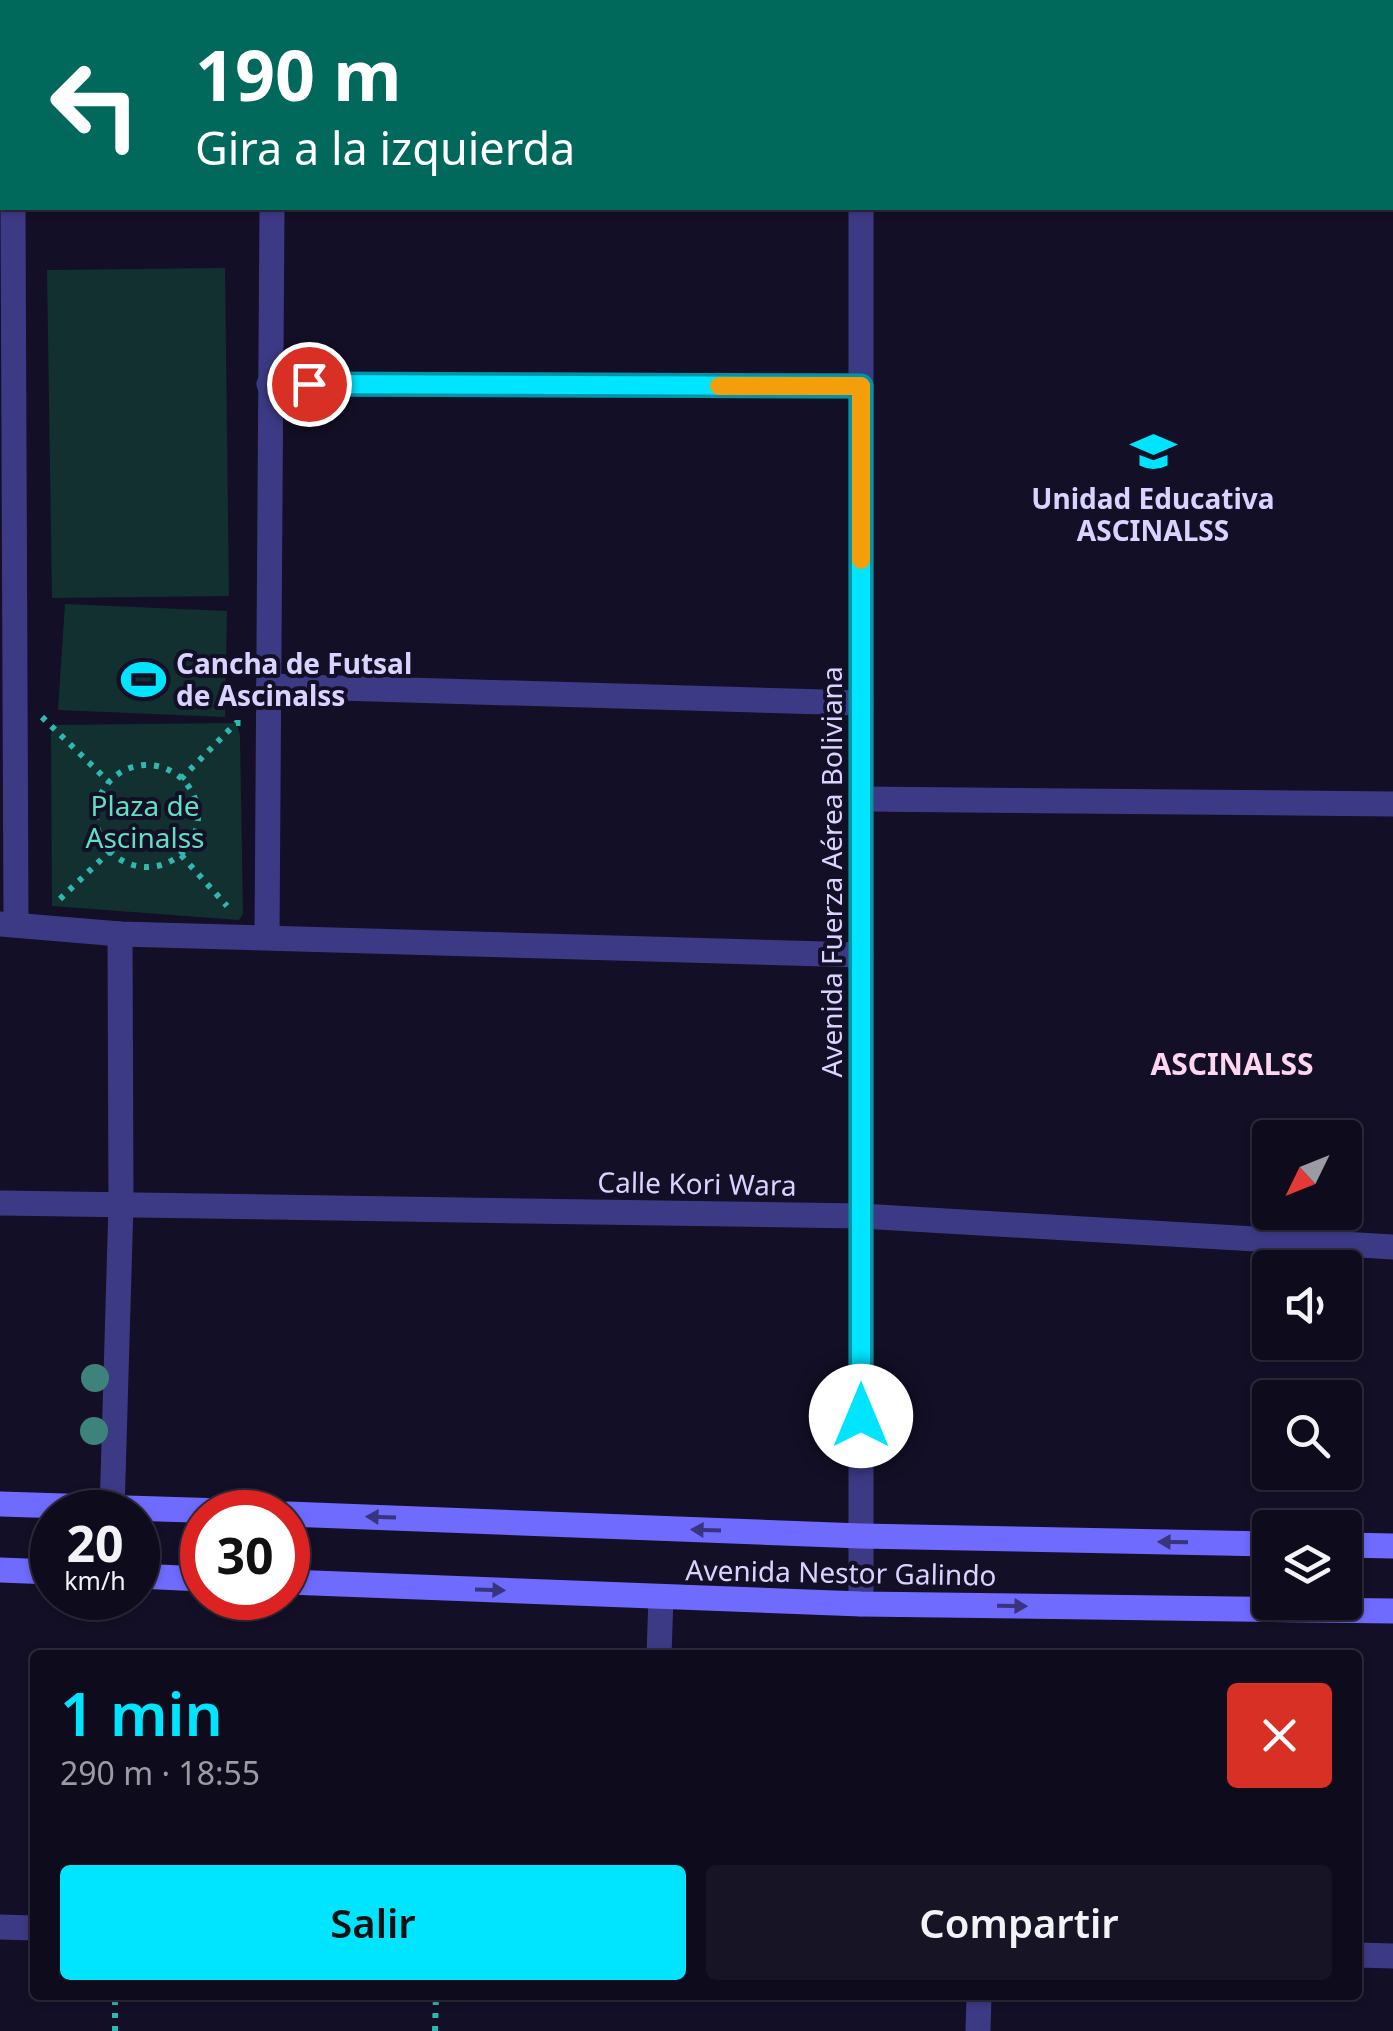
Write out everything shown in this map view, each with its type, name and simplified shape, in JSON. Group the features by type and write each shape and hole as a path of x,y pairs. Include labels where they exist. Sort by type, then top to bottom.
{"main road":[{"path":"0,1504 30,1506"},
{"name":"Avenida Nestor Galindo","path":"310,1515 861,1536 1252,1544"},
{"path":"1362,1545 1393,1546"},
{"path":"0,1570 30,1571"},
{"name":"Avenida Nestor Galindo","path":"310,1583 861,1604 1393,1610"}],"street":[{"path":"13,210 8,388 9,674 18,702 8,924 120,934 861,955"},
{"path":"254,937 269,686 272,210"},
{"name":"Avenida Fuerza Aérea Boliviana","path":"861,1604 862,210"},
{"path":"270,384 861,386"},
{"path":"269,686 862,702"},
{"path":"862,799 1393,804"},
{"path":"113,1490 122,1204 120,934"},
{"name":"Calle Kori Wara","path":"0,1203 861,1216 1393,1247"},
{"path":"660,1597 660,1650"},
{"path":"0,1927 30,1928"},
{"path":"1362,1955 1393,1956"},
{"path":"978,2000 978,2031"}],"path":[{"path":"18,702 56,725 109,782"},
{"path":"181,778 236,724 268,723"},
{"path":"149,765 181,778 192,792 198,824 181,854 154,867 138,867 110,852 95,820 97,803 109,782 132,767 149,765"},
{"path":"50,928 52,906 110,852"},
{"path":"181,854 254,937"},
{"path":"114,2031 115,2000"},
{"path":"435,2031 436,2000"}],"green space":[{"path":"225,268 229,596 52,598 47,270"},
{"name":"Cancha de Futsal de Ascinalss","path":"65,604 227,611 225,717 58,710"},
{"name":"Plaza de Ascinalss","path":"236,723 240,735 243,914 239,920 52,906 51,734 55,725"}],"slow traffic":[{"path":"719,386 861,386 861,560"}],"place":[{"name":"Unidad Educativa ASCINALSS","path":"1153,452"},
{"name":"Cancha de Futsal de Ascinalss","path":"143,679"}],"district":[{"name":"ASCINALSS","path":"1232,1063"}],"route":[{"path":"309,384 861,386 861,1416"}]}
